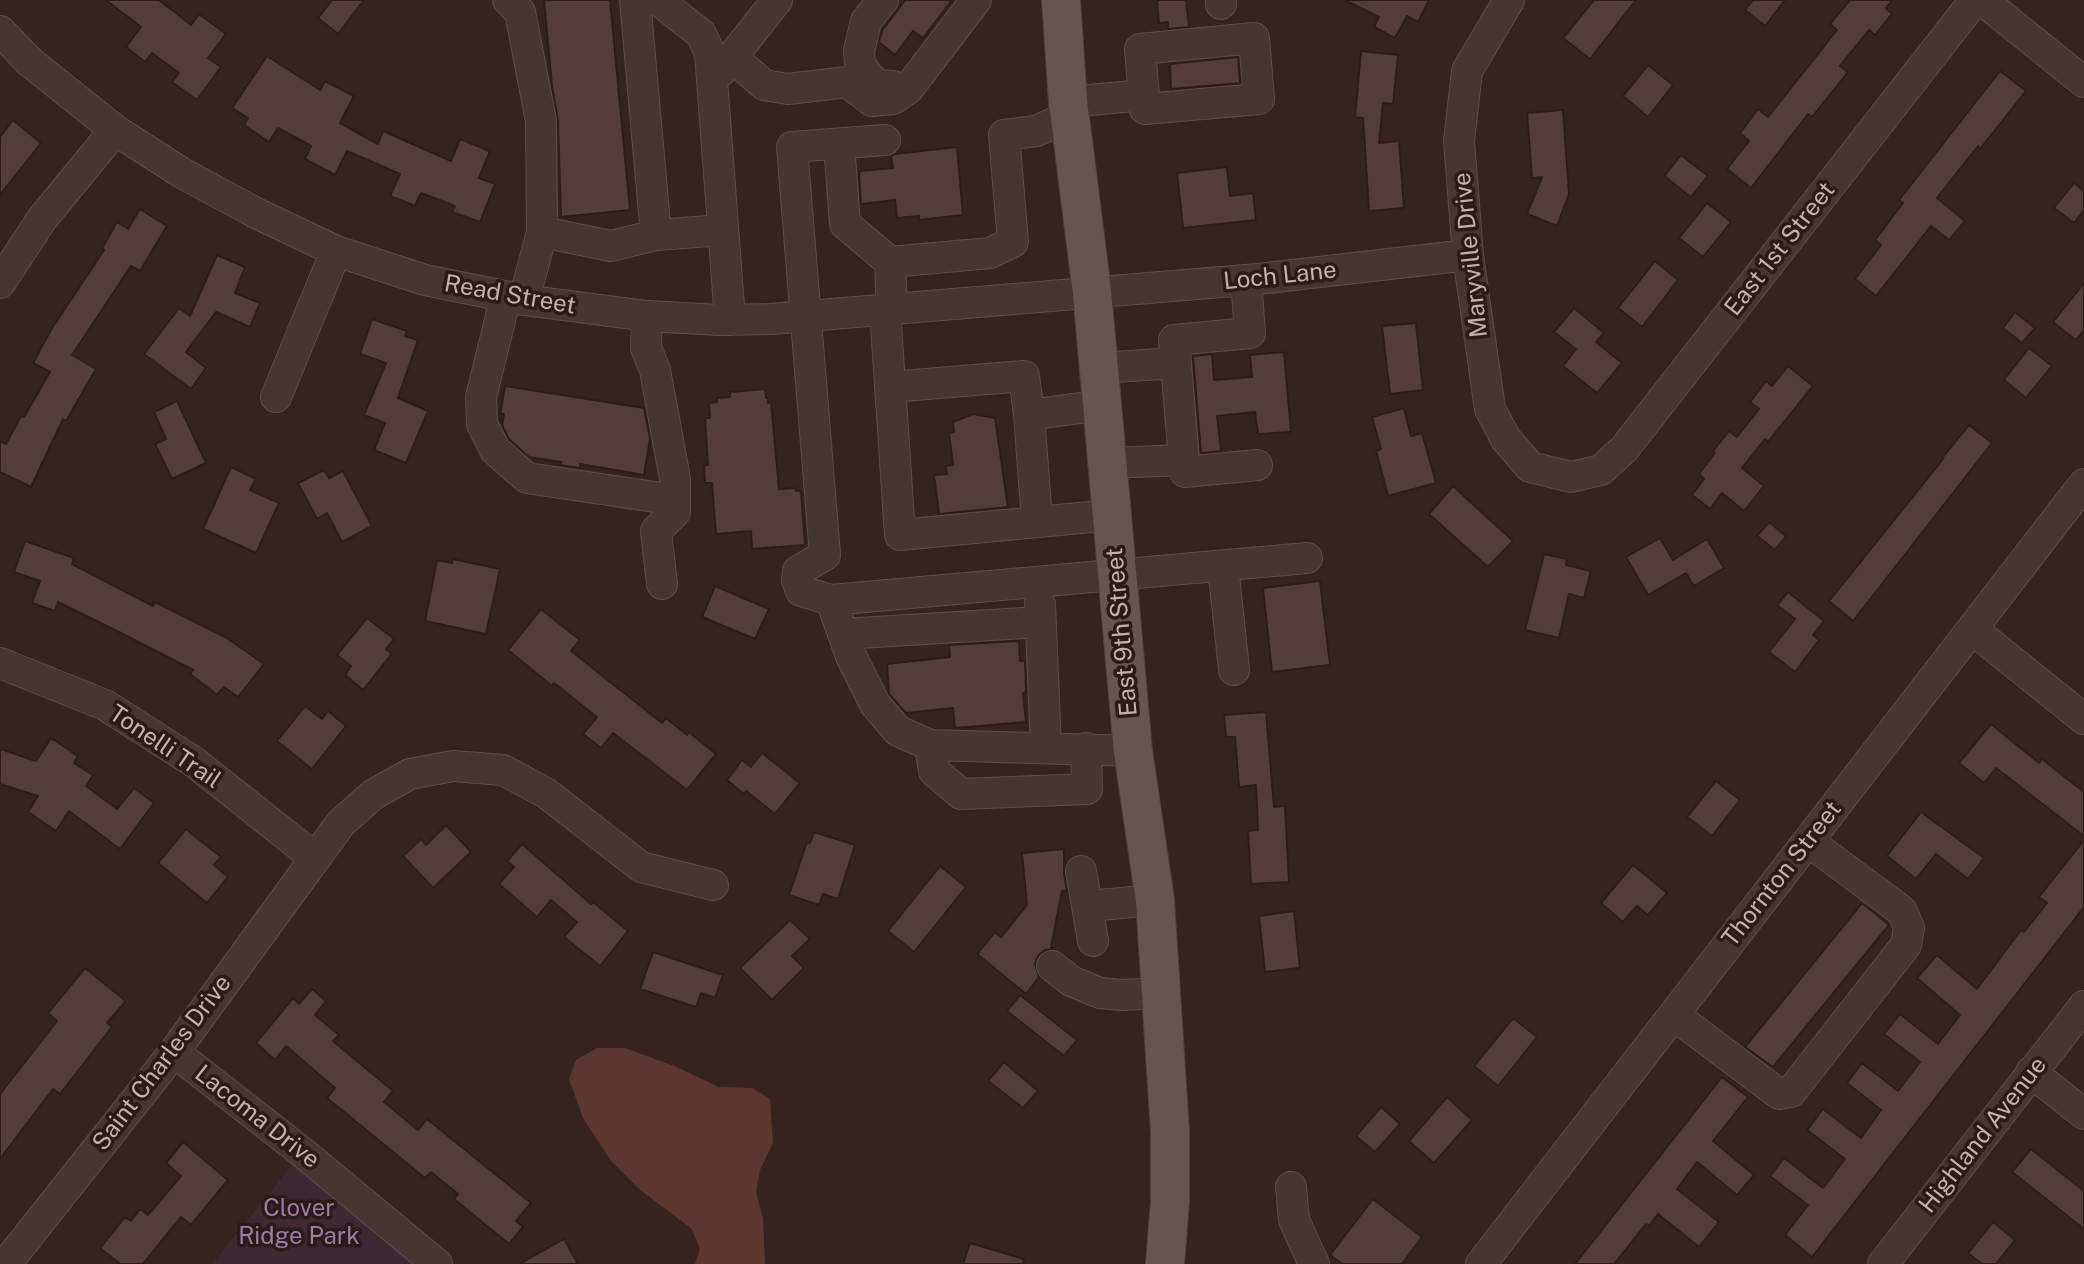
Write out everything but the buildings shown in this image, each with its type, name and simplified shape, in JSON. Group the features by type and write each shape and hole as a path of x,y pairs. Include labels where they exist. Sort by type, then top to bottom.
{"main road":[{"name":"East 9th Street","path":"1060,0 1069,109 1092,292 1133,751 1155,900 1163,993 1170,1201 1165,1264"}],"street":[{"path":"508,0 520,12 541,121 542,232 515,298 481,397 482,424 495,450 527,478 675,500"},
{"path":"635,0 656,235"},
{"path":"658,0 701,34 710,53 730,320"},
{"path":"712,81 777,0"},
{"path":"847,82 845,69 849,20 865,0"},
{"path":"883,0 866,21 859,51 860,64 878,85 892,88 962,8 975,0"},
{"path":"732,57 765,85 788,89 847,82 872,101 893,99 908,89 975,0"},
{"name":"Maryville Drive","path":"1509,0 1467,71 1459,141 1468,256 1490,409 1506,439 1530,467 1571,477"},
{"name":"East 1st Street","path":"1571,477 1601,470 1624,449 1975,0"},
{"path":"1982,0 2084,82"},
{"name":"Read Street","path":"0,31 30,62 115,130 182,173 256,213 336,251 425,280 515,298 647,316 730,320 805,318 1092,292"},
{"path":"839,144 845,224 890,262 990,253 1013,242 1004,135 1036,131 1069,109 1144,95"},
{"path":"0,283 42,219 115,130"},
{"path":"885,140 792,147 825,555 798,571 797,580 801,591 831,600 1307,558"},
{"path":"542,232 611,246 656,235 723,230"},
{"path":"276,397 336,251"},
{"name":"Loch Lane","path":"1092,292 1246,280 1468,256"},
{"path":"890,262 890,387 900,535 1112,515"},
{"path":"1246,280 1250,333 1174,340 1185,472 1257,466"},
{"path":"647,316 646,348 655,370 675,479 675,512 656,531 662,584"},
{"path":"1029,415 1100,387 1176,363"},
{"path":"890,387 1024,376 1037,521"},
{"path":"1107,463 1184,460"},
{"name":"Thornton Street","path":"1481,1264 2084,484"},
{"path":"1223,566 1234,670"},
{"path":"1039,582 1046,747"},
{"path":"831,600 850,656 875,704 898,731 930,746 1133,751"},
{"path":"843,634 1041,622"},
{"path":"1972,629 2084,719"},
{"name":"Tonelli Trail","path":"0,663 105,705 194,762 315,858"},
{"path":"930,746 934,771 961,794 1087,789 1086,748"},
{"name":"Saint Charles Drive","path":"6,1264 174,1052 341,823 374,794 410,774 453,766 503,770 546,793 641,867 713,885"},
{"path":"1674,1014 1779,1094 1791,1091 1906,945 1909,928 1902,911 1808,841"},
{"path":"1081,872 1093,941"},
{"path":"1088,906 1155,900"},
{"path":"1052,966 1071,981 1100,993 1163,993"},
{"name":"Highland Avenue","path":"1883,1264 2084,1006"},
{"name":"Lacoma Drive","path":"174,1052 302,1152 437,1264"},
{"path":"2031,1072 2084,1114"},
{"path":"1291,1187 1294,1220 1314,1264"}],"green space":[{"name":"Clover Ridge Park","path":"293,1164 400,1252 414,1264 212,1264"}],"shaded area":[{"path":"597,1048 625,1048 674,1066 719,1087 752,1088 770,1099 773,1143 760,1170 756,1192 763,1218 765,1264 695,1264 700,1249 692,1229 639,1189 611,1161 583,1118 569,1079 576,1060"}]}
